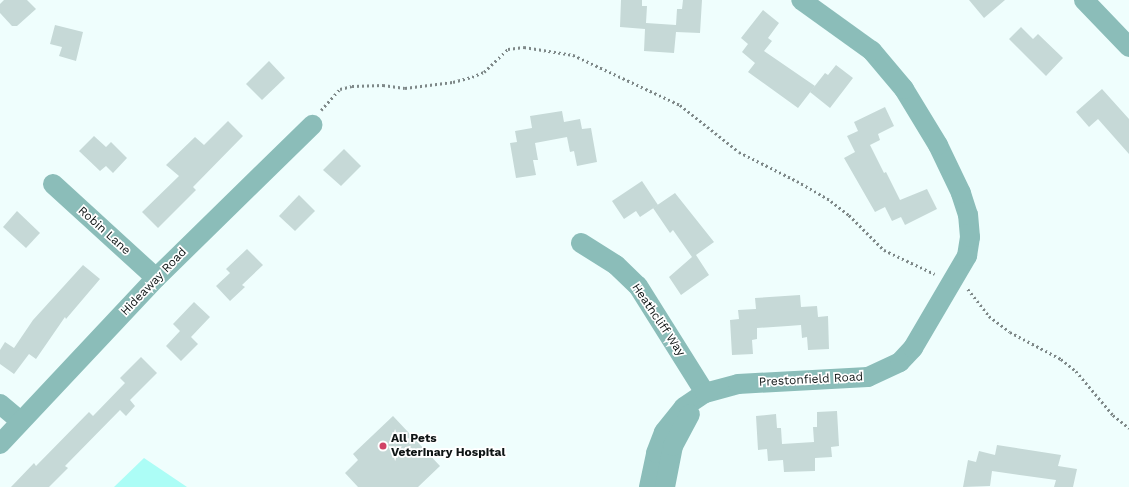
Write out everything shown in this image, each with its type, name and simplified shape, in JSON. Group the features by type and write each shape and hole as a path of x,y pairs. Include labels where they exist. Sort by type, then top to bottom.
{"street":[{"name":"Prestonfield Road","path":"649,487 656,452 664,432 684,406 705,392 738,384 868,378 900,362 913,348 955,281 967,256 970,238 968,215 938,145 891,71 872,52 801,0"},
{"path":"1084,0 1129,47"},
{"name":"Hideaway Road","path":"0,444 156,278 312,124"},
{"name":"Robin Lane","path":"53,184 156,278"},
{"name":"Heathcliff Way","path":"581,243 616,265 638,286 705,392"},
{"path":"665,487 674,446 705,392"},
{"path":"0,404 20,421"}],"path":[{"path":"312,124 331,97 346,87 383,85 404,88 453,82 484,72 508,49 524,47 573,55 680,105 739,152 798,181 831,201 849,215 884,250 927,271 955,281 973,292 989,316 1010,332 1061,359 1076,371 1113,415 1129,428"}],"shaded area":[{"path":"144,458 187,487 114,487"}],"building":[{"path":"4,0 27,0 36,9 17,26 12,26 0,13 0,4"},
{"path":"621,0 642,0 642,6 647,6 646,23 676,25 677,9 682,9 683,0 702,0 700,33 676,32 674,53 644,51 645,29 620,27"},
{"path":"969,0 1005,0 984,18"},
{"path":"763,10 779,23 768,38 772,41 764,51 815,86 798,108 748,72 755,63 742,52 748,44 741,38"},
{"path":"55,25 83,32 76,61 59,56 62,47 50,44"},
{"path":"1021,27 1033,39 1038,34 1063,58 1046,76 1009,39"},
{"path":"269,61 285,78 262,100 246,84"},
{"path":"836,65 853,78 830,108 810,92 825,73 828,75"},
{"path":"1102,89 1129,119 1129,154 1098,119 1089,127 1076,112"},
{"path":"885,107 894,126 878,134 880,140 870,145 884,173 886,172 900,200 927,189 937,209 905,225 901,217 892,221 885,207 875,212 844,158 855,152 847,136 858,131 854,122"},
{"path":"562,111 564,122 580,119 582,129 591,128 597,162 577,166 574,151 570,152 567,137 535,143 538,160 533,160 536,175 516,178 510,143 517,142 515,131 532,128 530,116"},
{"path":"228,121 243,136 193,187 196,190 158,228 142,212 179,176 166,165 195,137 204,145"},
{"path":"94,136 106,147 111,142 127,158 113,173 106,166 100,171 79,151"},
{"path":"344,149 361,166 341,186 323,170"},
{"path":"642,181 658,205 640,217 636,211 624,219 612,201"},
{"path":"675,193 714,242 696,255 709,275 681,295 669,277 692,257 673,230 670,233 653,208"},
{"path":"299,195 315,211 295,231 279,216"},
{"path":"17,211 40,233 26,248 3,227"},
{"path":"247,249 263,265 242,285 245,287 230,301 216,286 230,273 226,269"},
{"path":"83,265 100,279 66,319 65,317 36,359 29,354 14,374 0,364 0,350 5,342 14,348 33,320"},
{"path":"800,295 801,307 817,306 818,317 828,316 829,349 808,350 807,337 802,338 801,325 757,328 757,339 752,340 753,354 732,355 730,320 739,319 738,310 756,309 755,298"},
{"path":"194,302 210,317 191,337 198,344 181,361 166,346 180,331 173,324"},
{"path":"141,357 157,373 130,400 135,406 126,416 120,410 65,466 68,468 49,487 11,487 34,463 36,466 89,412 93,416 125,383 120,378"},
{"path":"837,411 839,446 831,447 832,457 815,458 815,471 784,472 783,460 768,461 767,449 758,450 756,416 776,414 777,428 781,428 782,444 814,442 813,427 817,427 817,412"},
{"path":"393,416 440,466 418,487 358,487 345,473 358,460 353,454"},
{"path":"997,445 1061,455 1058,466 1077,469 1073,487 1054,487 1056,480 992,471 990,486 963,487 968,460 976,462 979,451 995,455"}],"place":[{"name":"All Pets Veterinary Hospital","path":"383,446"}]}
